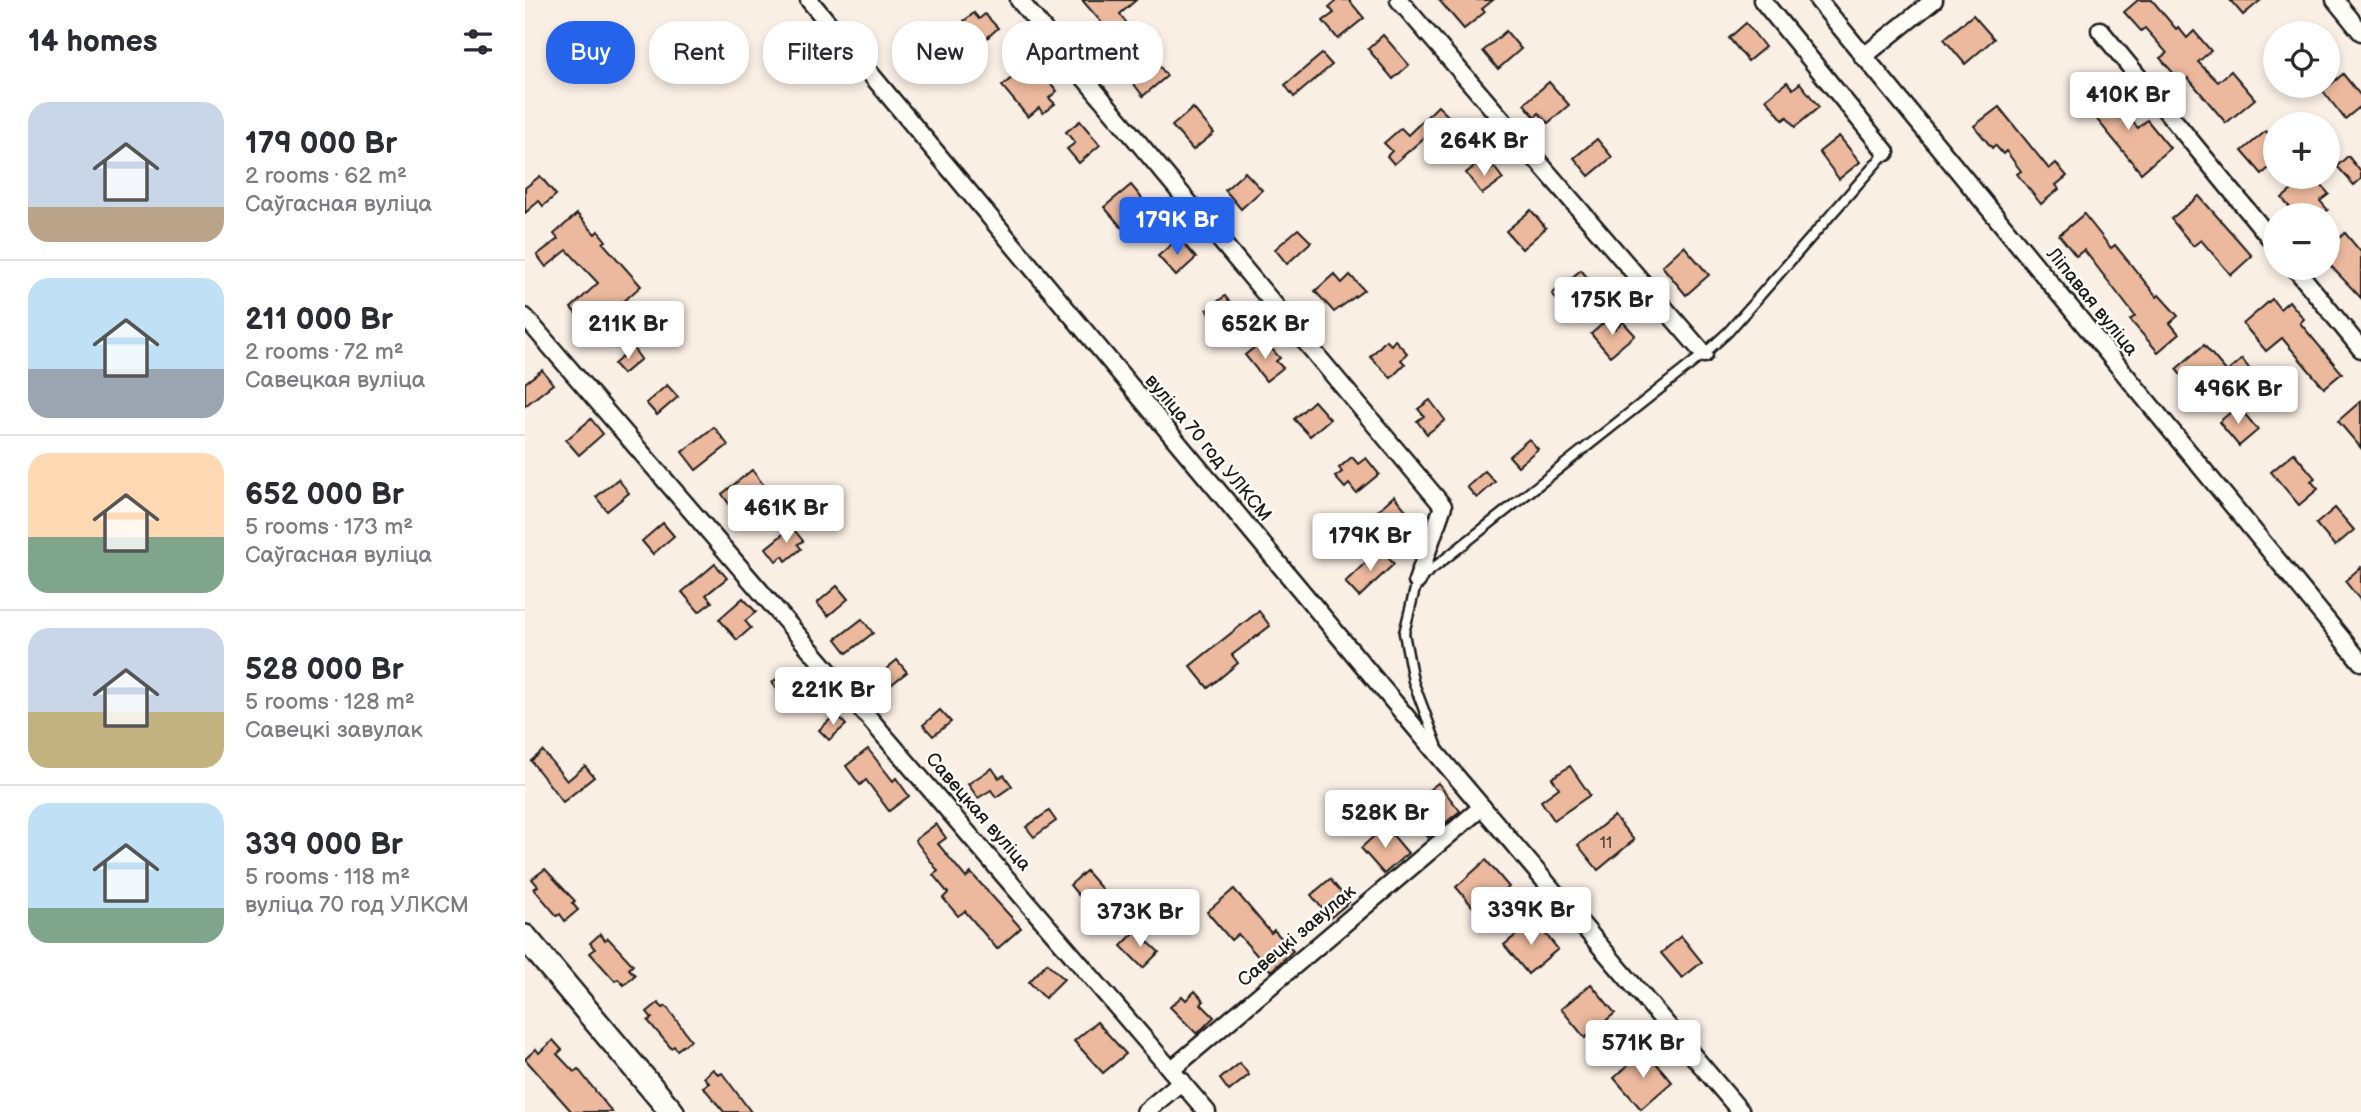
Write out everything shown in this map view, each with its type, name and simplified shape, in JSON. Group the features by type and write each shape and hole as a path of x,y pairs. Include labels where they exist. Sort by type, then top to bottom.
{"street":[{"name":"вуліца 70 год УЛКСМ","path":"809,0 1443,761 1741,1112"},
{"path":"1019,0 1443,506 1417,581"},
{"path":"1399,0 1704,354"},
{"path":"1762,0 1886,152"},
{"name":"Ліпавая вуліца","path":"1818,0 2361,662"},
{"path":"1863,57 1934,0"},
{"path":"2335,0 2361,32"},
{"path":"2101,30 2263,229"},
{"path":"2305,280 2361,349"},
{"name":"Савецкая вуліца","path":"525,317 1207,1112"},
{"name":"Савецкі завулак","path":"1145,1112 1177,1076 1482,807"},
{"path":"525,937 672,1112"}],"lane":[{"path":"1443,761 1413,681 1404,633 1417,581 1704,354 1728,332 1886,152"}],"building":[{"path":"1082,0 1136,0 1120,14 1125,21 1100,21"},
{"path":"1337,0 1349,0 1364,18 1338,39 1323,21 1334,13 1329,7"},
{"path":"1439,0 1493,0 1482,9 1485,12 1464,29"},
{"path":"2138,0 2152,0 2187,38 2194,31 2211,51 2198,62 2218,82 2231,71 2255,99 2226,123 2188,78 2182,83 2160,58 2167,53 2145,28 2141,31 2124,12"},
{"path":"2230,0 2261,0 2243,15"},
{"path":"974,13 979,19 985,14 998,28 988,37 988,21 964,21"},
{"path":"1973,15 1994,39 1965,64 1944,39"},
{"path":"1746,23 1765,47 1748,61 1729,38"},
{"path":"1506,31 1521,49 1498,69 1483,51"},
{"path":"1383,35 1409,65 1393,79 1368,49"},
{"path":"1322,54 1332,65 1294,97 1285,85"},
{"path":"2343,74 2361,96 2361,106 2345,119 2328,98 2340,98 2340,77"},
{"path":"1549,82 1569,105 1548,123 1539,113 1535,117 1524,104"},
{"path":"1787,82 1793,89 1800,83 1819,107 1795,127 1787,117 1783,120 1766,99"},
{"path":"1051,84 1057,91 1049,98 1055,104 1043,113 1039,108 1028,117 1002,86"},
{"path":"1134,84 1157,84 1143,96"},
{"path":"2104,89 2138,128 2147,120 2170,148 2141,173 2085,105"},
{"path":"1438,106 1458,126 1443,141 1433,130 1394,164 1387,156 1392,151 1384,143 1401,128 1408,135"},
{"path":"1999,107 2049,169 2056,163 2067,176 2056,185 2059,189 2041,204 2017,174 2021,171 2006,151 2003,154 1995,145 1992,148 1974,126"},
{"path":"1193,108 1214,133 1193,150 1172,126"},
{"path":"1080,121 1100,145 1079,163 1067,149 1075,143 1066,132"},
{"path":"2263,134 2263,173 2262,174 2242,151"},
{"path":"1839,136 1860,162 1839,179 1819,152"},
{"path":"1597,139 1612,157 1589,176 1574,158"},
{"path":"2348,156 2361,172 2361,179 2354,185 2340,169 2340,163"},
{"path":"1480,162 1488,172 1494,167 1503,179 1482,194 1466,173"},
{"path":"1245,172 1262,190 1241,209 1225,190"},
{"path":"540,176 556,195 543,206 539,201 525,213 525,188"},
{"path":"1131,185 1150,208 1124,230 1104,207"},
{"path":"2293,189 2325,189 2329,194 2320,201 2322,203 2286,203 2282,198"},
{"path":"2199,196 2252,256 2231,275 2201,240 2193,246 2171,219"},
{"path":"1531,210 1546,228 1522,249 1506,231"},
{"path":"577,214 595,234 598,231 606,241 603,243 641,286 606,317 615,328 599,340 571,308 598,283 567,250 546,267 537,255 558,239 554,234"},
{"path":"2084,214 2111,248 2115,245 2157,297 2159,295 2178,316 2170,323 2179,334 2158,352 2130,320 2135,316 2084,250 2076,256 2059,235"},
{"path":"1298,229 1311,242 1287,264 1275,249"},
{"path":"2345,233 2361,252 2361,298 2340,276 2340,237"},
{"path":"1179,238 1196,258 1176,276 1158,256"},
{"path":"1684,246 1709,275 1686,295 1662,266"},
{"path":"1581,270 1597,289 1567,313 1552,294"},
{"path":"1334,274 1342,283 1350,275 1364,290 1334,312 1315,291"},
{"path":"1225,296 1239,314 1221,328 1207,310"},
{"path":"2272,299 2280,309 2289,301 2304,319 2300,323 2342,373 2324,388 2282,338 2266,351 2243,324"},
{"path":"1607,320 1615,329 1623,322 1635,335 1610,356 1591,334"},
{"path":"1386,340 1391,345 1395,340 1407,353 1401,360 1405,364 1391,378 1370,357"},
{"path":"1260,343 1267,351 1271,348 1280,358 1276,361 1283,368 1266,381 1245,355"},
{"path":"2204,345 2227,372 2242,359 2251,371 2230,388 2221,377 2199,397 2176,369"},
{"path":"633,348 641,359 623,374 614,364"},
{"path":"542,370 553,384 525,406 525,383"},
{"path":"667,385 678,397 657,415 646,403"},
{"path":"1430,400 1445,420 1427,434 1417,421 1424,416 1418,409"},
{"path":"1314,401 1330,419 1310,436 1294,419"},
{"path":"2361,401 2361,448 2338,421"},
{"path":"2238,406 2258,430 2239,446 2219,422"},
{"path":"591,419 603,434 579,455 566,440"},
{"path":"714,427 728,445 696,470 682,452"},
{"path":"1529,439 1538,449 1518,466 1509,456"},
{"path":"2294,453 2315,478 2311,481 2318,489 2299,505 2271,472"},
{"path":"1352,457 1358,464 1366,458 1379,474 1356,493 1349,484 1345,488 1335,477 1342,472 1339,468"},
{"path":"752,470 763,484 732,508 722,494"},
{"path":"1485,471 1495,482 1477,498 1467,487"},
{"path":"618,479 629,493 607,511 596,497"},
{"path":"1394,496 1417,523 1393,544 1370,517"},
{"path":"2335,508 2354,530 2335,546 2316,524"},
{"path":"663,523 674,536 653,554 642,541"},
{"path":"792,527 803,541 798,544 801,549 786,561 783,556 776,561 766,548"},
{"path":"1380,549 1394,564 1359,597 1345,582"},
{"path":"715,564 727,578 706,595 712,602 699,612 682,592"},
{"path":"2361,567 2361,601 2345,581"},
{"path":"837,586 848,599 828,616 817,603"},
{"path":"743,598 756,612 745,621 751,628 737,640 719,619"},
{"path":"1259,611 1270,626 1232,655 1238,663 1208,688 1190,666"},
{"path":"862,619 873,633 847,653 836,639"},
{"path":"897,660 907,672 883,691 874,679"},
{"path":"800,667 808,677 798,685 802,691 788,702 772,683 783,674 786,677"},
{"path":"940,710 951,722 933,736 923,725"},
{"path":"836,714 846,725 829,740 819,730"},
{"path":"868,749 893,781 896,778 909,796 889,811 866,780 860,785 846,766"},
{"path":"543,751 567,781 585,766 594,777 563,802 531,761"},
{"path":"1570,766 1590,795 1554,820 1541,801 1559,788 1552,778"},
{"path":"992,768 999,778 1004,775 1012,786 996,797 991,790 978,798 968,784"},
{"path":"1438,783 1460,811 1428,837 1406,808"},
{"path":"1049,811 1056,821 1034,837 1026,827"},
{"path":"1614,816 1634,840 1598,870 1578,845"},
{"path":"936,824 946,838 938,844 966,878 971,873 1021,928 997,949 965,911 958,916 943,898 948,893 933,875 938,871 915,840"},
{"path":"1385,826 1408,853 1384,874 1361,848"},
{"path":"1486,860 1509,887 1479,914 1456,887"},
{"path":"545,869 575,901 572,903 578,910 565,921 560,914 557,916 534,889 538,886 532,879"},
{"path":"1086,871 1107,895 1090,909 1070,885"},
{"path":"1330,879 1349,902 1330,918 1311,895"},
{"path":"1234,889 1271,933 1274,930 1293,951 1271,971 1238,934 1231,940 1207,912"},
{"path":"1534,920 1558,949 1528,974 1504,945"},
{"path":"1136,931 1159,952 1143,968 1121,946"},
{"path":"600,934 605,940 608,938 633,965 629,969 635,975 624,985 618,979 615,981 590,953 595,949 590,943"},
{"path":"1681,936 1702,962 1682,978 1661,953"},
{"path":"1047,963 1064,979 1045,998 1029,982"},
{"path":"1591,984 1615,1013 1585,1038 1561,1009"},
{"path":"1195,991 1204,1001 1201,1004 1214,1017 1197,1034 1170,1007 1182,996 1186,1000"},
{"path":"658,1003 663,1008 666,1006 691,1040 677,1050 674,1046 671,1048 648,1021 652,1018 647,1012"},
{"path":"1097,1022 1126,1054 1103,1073 1074,1041"},
{"path":"553,1040 562,1050 557,1054 574,1072 578,1069 612,1112 572,1112 525,1059 536,1049 539,1053"},
{"path":"1645,1050 1672,1082 1641,1109 1614,1078"},
{"path":"1240,1063 1249,1075 1229,1091 1220,1079"},
{"path":"713,1069 719,1075 722,1073 751,1112 724,1112 703,1087 709,1083 704,1077"}]}
